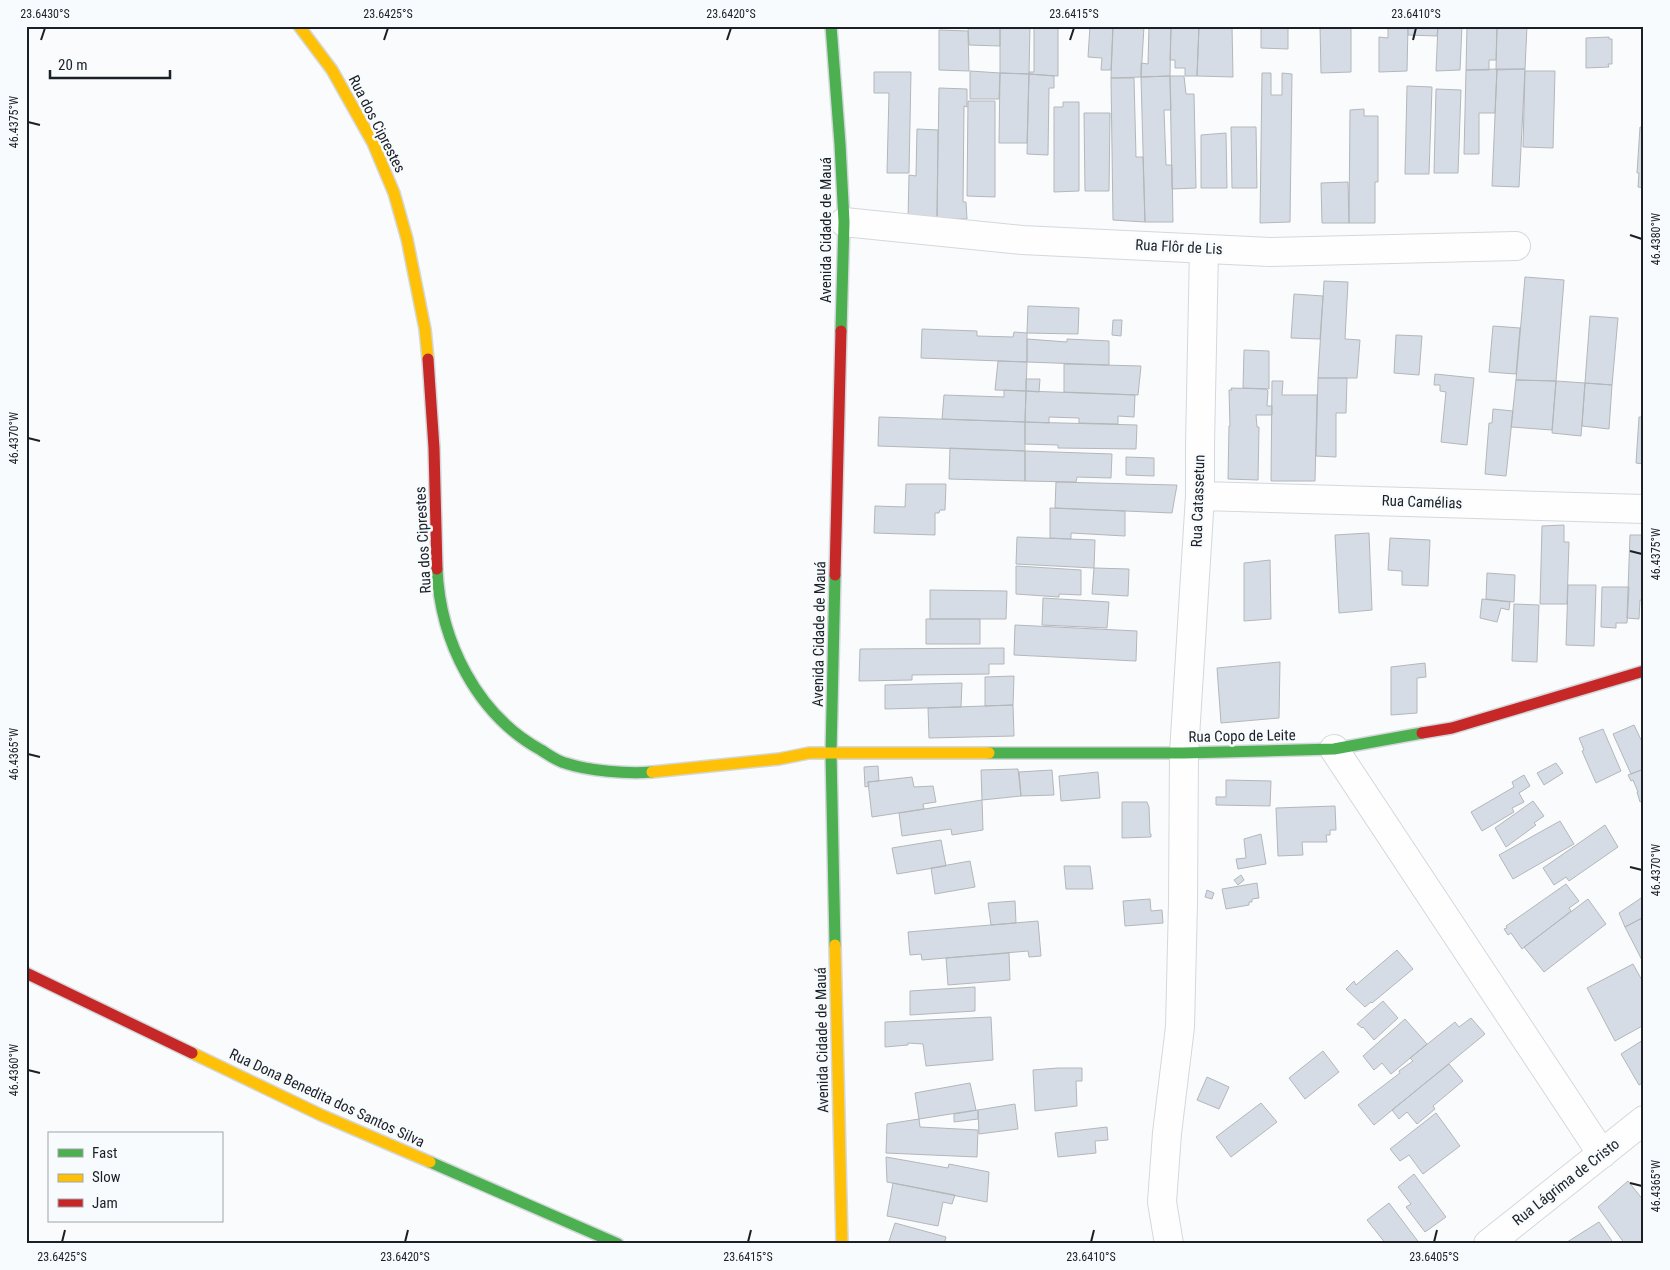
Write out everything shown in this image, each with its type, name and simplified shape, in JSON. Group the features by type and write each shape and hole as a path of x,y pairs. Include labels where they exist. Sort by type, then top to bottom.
{"street":[{"name":"Rua dos Ciprestes","path":"299,26 332,70 372,143 394,193 407,239 425,329 429,372 434,448 438,586 448,631 459,661 478,692 496,715 526,742 564,763 601,770 639,773 779,759 809,753 831,753"},
{"name":"Avenida Cidade de Mauá","path":"831,26 844,222 831,753 842,1244"},
{"name":"Rua Flôr de Lis","path":"844,222 1022,240 1270,252 1516,246"},
{"name":"Rua Catassetun","path":"1169,1244 1162,1202 1167,1133 1180,1027 1184,752 1200,496 1204,249"},
{"name":"Rua Camélias","path":"1200,496 1644,509"},
{"name":"Rua Copo de Leite","path":"831,753 1184,752 1334,748 1452,728 1644,671"},
{"path":"1334,748 1602,1154"},
{"name":"Rua Dona Benedita dos Santos Silva","path":"26,973 321,1115 618,1244"},
{"name":"Rua Lágrima de Cristo","path":"1488,1244 1644,1120"}],"building":[{"path":"968,26 1000,26 1000,46 969,45"},
{"path":"1000,26 1030,26 1029,74 1000,73"},
{"path":"1034,26 1058,26 1058,76 1029,74 1029,72 1034,72"},
{"path":"1090,26 1113,26 1111,70 1101,70 1102,58 1088,57"},
{"path":"1113,26 1144,26 1141,77 1111,78"},
{"path":"1149,26 1171,26 1170,76 1141,77 1141,63 1148,64"},
{"path":"1171,26 1199,26 1197,76 1185,76 1185,68 1175,68 1175,60 1170,60"},
{"path":"1199,26 1232,26 1233,77 1197,76"},
{"path":"1261,26 1288,26 1288,49 1261,48"},
{"path":"1320,26 1351,26 1351,72 1321,73"},
{"path":"1388,26 1408,26 1407,71 1379,72 1379,37 1388,38"},
{"path":"1408,26 1438,26 1437,36 1408,35"},
{"path":"1438,26 1462,26 1460,70 1436,71"},
{"path":"1467,26 1497,26 1496,60 1489,60 1489,70 1466,70"},
{"path":"1497,26 1527,26 1525,69 1496,70"},
{"path":"939,30 968,31 969,71 939,70"},
{"path":"1609,37 1609,39 1612,39 1612,64 1608,64 1609,67 1586,68 1586,38"},
{"path":"1497,69 1525,69 1519,187 1492,186"},
{"path":"1497,69 1495,113 1479,113 1479,154 1464,154 1466,70"},
{"path":"970,71 1000,73 999,99 970,99"},
{"path":"1525,71 1555,71 1553,148 1523,147"},
{"path":"874,72 911,72 909,173 887,173 889,93 874,93"},
{"path":"1000,73 1029,74 1027,143 999,143"},
{"path":"1262,73 1271,73 1271,95 1282,95 1282,73 1292,74 1290,222 1260,223"},
{"path":"1029,74 1054,76 1054,88 1049,88 1048,155 1027,154"},
{"path":"1170,76 1184,76 1186,94 1194,94 1196,188 1172,189"},
{"path":"1170,76 1171,110 1164,110 1166,165 1172,165 1173,222 1145,222 1141,77"},
{"path":"1111,78 1134,78 1136,157 1143,157 1145,222 1113,220"},
{"path":"1407,86 1432,87 1429,174 1405,174"},
{"path":"939,88 967,89 967,107 964,106 963,202 966,202 967,219 937,219"},
{"path":"1436,89 1461,90 1458,173 1434,173"},
{"path":"968,101 995,101 995,197 967,196"},
{"path":"1063,102 1079,102 1079,191 1054,192 1054,107 1063,107"},
{"path":"1364,109 1364,116 1378,116 1378,182 1375,182 1375,223 1349,223 1350,110"},
{"path":"1084,113 1110,113 1109,191 1085,191"},
{"path":"1231,127 1256,127 1257,188 1232,188"},
{"path":"1640,127 1644,127 1644,188 1638,187 1639,173 1637,173"},
{"path":"917,129 938,130 937,219 908,220 909,175 916,176"},
{"path":"1226,133 1227,188 1201,188 1201,135"},
{"path":"1348,182 1349,223 1322,223 1321,183"},
{"path":"1525,277 1564,280 1556,381 1516,380"},
{"path":"1324,281 1348,282 1345,339 1360,340 1357,378 1318,378"},
{"path":"1294,294 1323,296 1320,339 1291,338"},
{"path":"1028,306 1079,308 1078,334 1027,333"},
{"path":"1590,316 1618,318 1612,385 1585,383"},
{"path":"1113,320 1122,320 1121,336 1112,335"},
{"path":"1493,326 1520,328 1516,374 1489,372"},
{"path":"922,329 977,331 977,336 1013,337 1014,332 1027,333 1027,362 921,358"},
{"path":"1396,335 1422,336 1419,375 1394,373"},
{"path":"1027,339 1067,342 1067,339 1109,341 1109,365 1027,362"},
{"path":"1244,350 1269,351 1269,389 1243,388"},
{"path":"998,361 1027,362 1026,391 995,390"},
{"path":"1064,364 1141,366 1138,395 1064,392"},
{"path":"1435,374 1474,378 1467,445 1441,442 1446,392 1440,391 1440,385 1434,385"},
{"path":"1318,378 1347,378 1346,413 1336,413 1336,457 1316,456"},
{"path":"1026,379 1040,379 1039,392 1026,391"},
{"path":"1516,380 1556,381 1552,430 1511,427"},
{"path":"1272,381 1283,381 1282,395 1317,395 1315,481 1271,481"},
{"path":"1556,381 1585,383 1581,436 1552,433"},
{"path":"1585,383 1612,385 1609,429 1582,426"},
{"path":"1231,388 1266,389 1268,391 1267,406 1272,406 1272,415 1256,415 1257,427 1259,427 1258,480 1228,479 1229,390 1232,390"},
{"path":"1004,390 1026,391 1025,422 942,419 944,395 1004,397"},
{"path":"1026,391 1135,395 1134,417 1118,416 1118,424 1079,423 1079,418 1049,417 1049,423 1025,422"},
{"path":"1493,409 1513,411 1506,476 1485,474 1489,423 1492,423"},
{"path":"879,417 1025,422 1025,451 878,446"},
{"path":"1639,417 1644,417 1644,464 1636,463"},
{"path":"1025,422 1137,425 1136,449 1058,448 1058,445 1025,444"},
{"path":"950,448 1025,451 1025,481 949,479"},
{"path":"1025,451 1112,454 1111,478 1077,477 1076,482 1025,481"},
{"path":"1126,457 1154,458 1154,476 1126,475"},
{"path":"1056,482 1177,485 1172,513 1055,508"},
{"path":"906,484 946,484 945,510 935,513 935,535 874,533 875,506 905,507"},
{"path":"1050,508 1125,511 1125,536 1071,533 1071,539 1050,538"},
{"path":"1564,525 1564,542 1569,542 1567,604 1540,604 1542,526"},
{"path":"1369,533 1372,610 1339,613 1335,535"},
{"path":"1630,535 1644,535 1644,601 1640,600 1639,619 1627,618"},
{"path":"1017,537 1095,540 1094,568 1016,564"},
{"path":"1390,538 1430,540 1428,586 1402,585 1402,571 1388,570"},
{"path":"1270,560 1271,619 1244,621 1244,563"},
{"path":"1016,566 1081,570 1081,595 1059,594 1059,597 1016,594"},
{"path":"1094,568 1129,569 1128,596 1092,594"},
{"path":"1487,573 1515,575 1514,602 1486,599"},
{"path":"1568,585 1596,585 1594,646 1566,645"},
{"path":"1602,587 1629,587 1627,623 1616,623 1616,628 1601,627"},
{"path":"930,590 1007,591 1006,619 930,619"},
{"path":"1043,598 1109,602 1107,628 1042,625"},
{"path":"1482,599 1510,602 1509,610 1501,608 1497,622 1480,618"},
{"path":"1514,604 1539,605 1537,662 1512,661"},
{"path":"926,619 980,619 980,644 926,644"},
{"path":"1015,625 1137,631 1136,661 1014,655"},
{"path":"1004,648 1004,664 989,664 989,674 912,675 912,680 859,681 860,649"},
{"path":"1280,662 1279,718 1221,723 1217,668"},
{"path":"1425,663 1426,677 1417,678 1417,713 1391,715 1391,667"},
{"path":"1014,676 1013,705 985,706 985,677"},
{"path":"962,683 961,707 885,709 885,685"},
{"path":"1013,705 1014,736 929,738 928,708"},
{"path":"1634,725 1644,746 1644,769 1631,774 1613,734"},
{"path":"1603,729 1621,771 1596,783 1582,751 1584,750 1579,738"},
{"path":"1556,763 1563,773 1544,785 1537,773"},
{"path":"878,766 879,781 868,782 869,786 865,787 864,767"},
{"path":"1018,769 1021,796 982,800 981,770"},
{"path":"1644,769 1644,800 1640,802 1633,780 1631,781 1628,775"},
{"path":"1052,770 1054,795 1021,796 1019,772"},
{"path":"1098,772 1100,798 1061,801 1059,776"},
{"path":"1524,775 1530,786 1519,793 1524,802 1512,808 1514,812 1482,831 1471,812 1514,787 1512,782"},
{"path":"912,777 914,787 933,786 936,802 923,804 924,809 872,817 868,782"},
{"path":"1226,780 1271,781 1270,806 1216,805 1216,797 1226,797"},
{"path":"982,800 983,830 952,835 951,829 902,836 899,813"},
{"path":"1533,801 1544,816 1534,823 1536,825 1506,847 1495,828"},
{"path":"1122,802 1147,802 1151,837 1122,838"},
{"path":"1335,806 1336,830 1330,830 1330,835 1326,835 1327,842 1302,842 1303,855 1278,856 1276,808"},
{"path":"1560,821 1574,844 1513,879 1499,855"},
{"path":"1605,825 1618,847 1569,881 1566,877 1554,885 1543,868"},
{"path":"1261,834 1266,864 1238,869 1236,859 1246,858 1244,839"},
{"path":"941,840 946,866 897,874 892,848"},
{"path":"970,861 975,887 935,894 931,868"},
{"path":"1064,866 1090,866 1093,889 1066,889"},
{"path":"1241,875 1244,880 1238,885 1234,880"},
{"path":"1257,883 1259,898 1252,899 1249,905 1226,909 1222,889"},
{"path":"1566,884 1579,901 1569,908 1571,911 1522,949 1511,933 1508,935 1504,929 1507,928 1506,926"},
{"path":"1207,890 1214,893 1212,899 1205,897"},
{"path":"1644,896 1644,917 1625,927 1619,913"},
{"path":"1150,899 1151,911 1162,910 1163,923 1125,926 1123,901"},
{"path":"1588,899 1606,924 1544,972 1524,947"},
{"path":"1015,901 1016,923 991,925 988,903"},
{"path":"1644,917 1644,964 1625,927"},
{"path":"1038,921 1041,956 1029,957 1028,951 922,960 921,954 910,955 908,932"},
{"path":"1397,950 1413,969 1365,1007 1346,989 1354,981 1356,985"},
{"path":"1009,953 1010,980 948,985 946,958"},
{"path":"1633,964 1644,984 1644,1025 1615,1041 1587,988"},
{"path":"975,987 975,1011 910,1015 910,991"},
{"path":"1383,1001 1398,1018 1374,1040 1363,1027 1357,1024"},
{"path":"991,1017 993,1060 926,1066 923,1044 908,1043 908,1045 885,1047 885,1022"},
{"path":"1471,1018 1485,1034 1374,1125 1358,1105 1400,1073 1399,1071 1413,1061 1410,1058 1455,1022 1459,1027"},
{"path":"1405,1019 1427,1044 1391,1074 1382,1063 1374,1070 1363,1056"},
{"path":"1643,1040 1644,1082 1639,1085 1621,1054"},
{"path":"1323,1051 1339,1072 1305,1099 1289,1078"},
{"path":"1449,1064 1463,1081 1433,1106 1435,1109 1417,1124 1407,1112 1399,1119 1392,1110"},
{"path":"1082,1068 1082,1081 1076,1081 1077,1106 1035,1111 1033,1070"},
{"path":"1207,1077 1229,1087 1219,1109 1197,1100"},
{"path":"970,1083 976,1110 919,1119 915,1093"},
{"path":"1261,1103 1277,1122 1231,1157 1216,1137"},
{"path":"1015,1104 1018,1129 979,1134 978,1110"},
{"path":"978,1110 978,1119 954,1122 954,1114"},
{"path":"1436,1113 1460,1146 1423,1174 1409,1155 1400,1161 1390,1149"},
{"path":"919,1119 920,1127 978,1130 977,1157 886,1153 887,1124"},
{"path":"1107,1127 1108,1140 1095,1141 1096,1153 1058,1157 1055,1133"},
{"path":"886,1157 948,1168 949,1164 989,1172 987,1202 887,1182"},
{"path":"1414,1174 1446,1217 1425,1232 1406,1207 1411,1204 1398,1187"},
{"path":"1628,1181 1644,1201 1644,1244 1625,1244 1598,1207"},
{"path":"893,1183 955,1195 952,1204 943,1202 938,1226 887,1216"},
{"path":"1389,1203 1420,1244 1386,1244 1367,1220"},
{"path":"1599,1222 1614,1244 1564,1244"},
{"path":"895,1223 946,1237 944,1244 888,1244"}],"traffic: fast":[{"path":"831,26 844,222 841,331"},
{"path":"437,569 440,596 454,649 466,673 498,717 518,735 562,762 608,771 652,772"},
{"path":"835,575 831,753 835,945"},
{"path":"989,753 1184,753 1334,749 1422,733"},
{"path":"430,1162 618,1244"}],"traffic: slow":[{"path":"299,26 332,70 373,143 394,193 407,239 425,329 428,359"},
{"path":"652,772 779,759 809,753 989,753"},
{"path":"835,945 842,1244"},
{"path":"192,1053 321,1115 430,1162"}],"traffic: jam":[{"path":"835,575 841,331"},
{"path":"428,359 434,448 437,569"},
{"path":"1422,733 1452,728 1644,671"},
{"path":"26,973 192,1053"}]}
